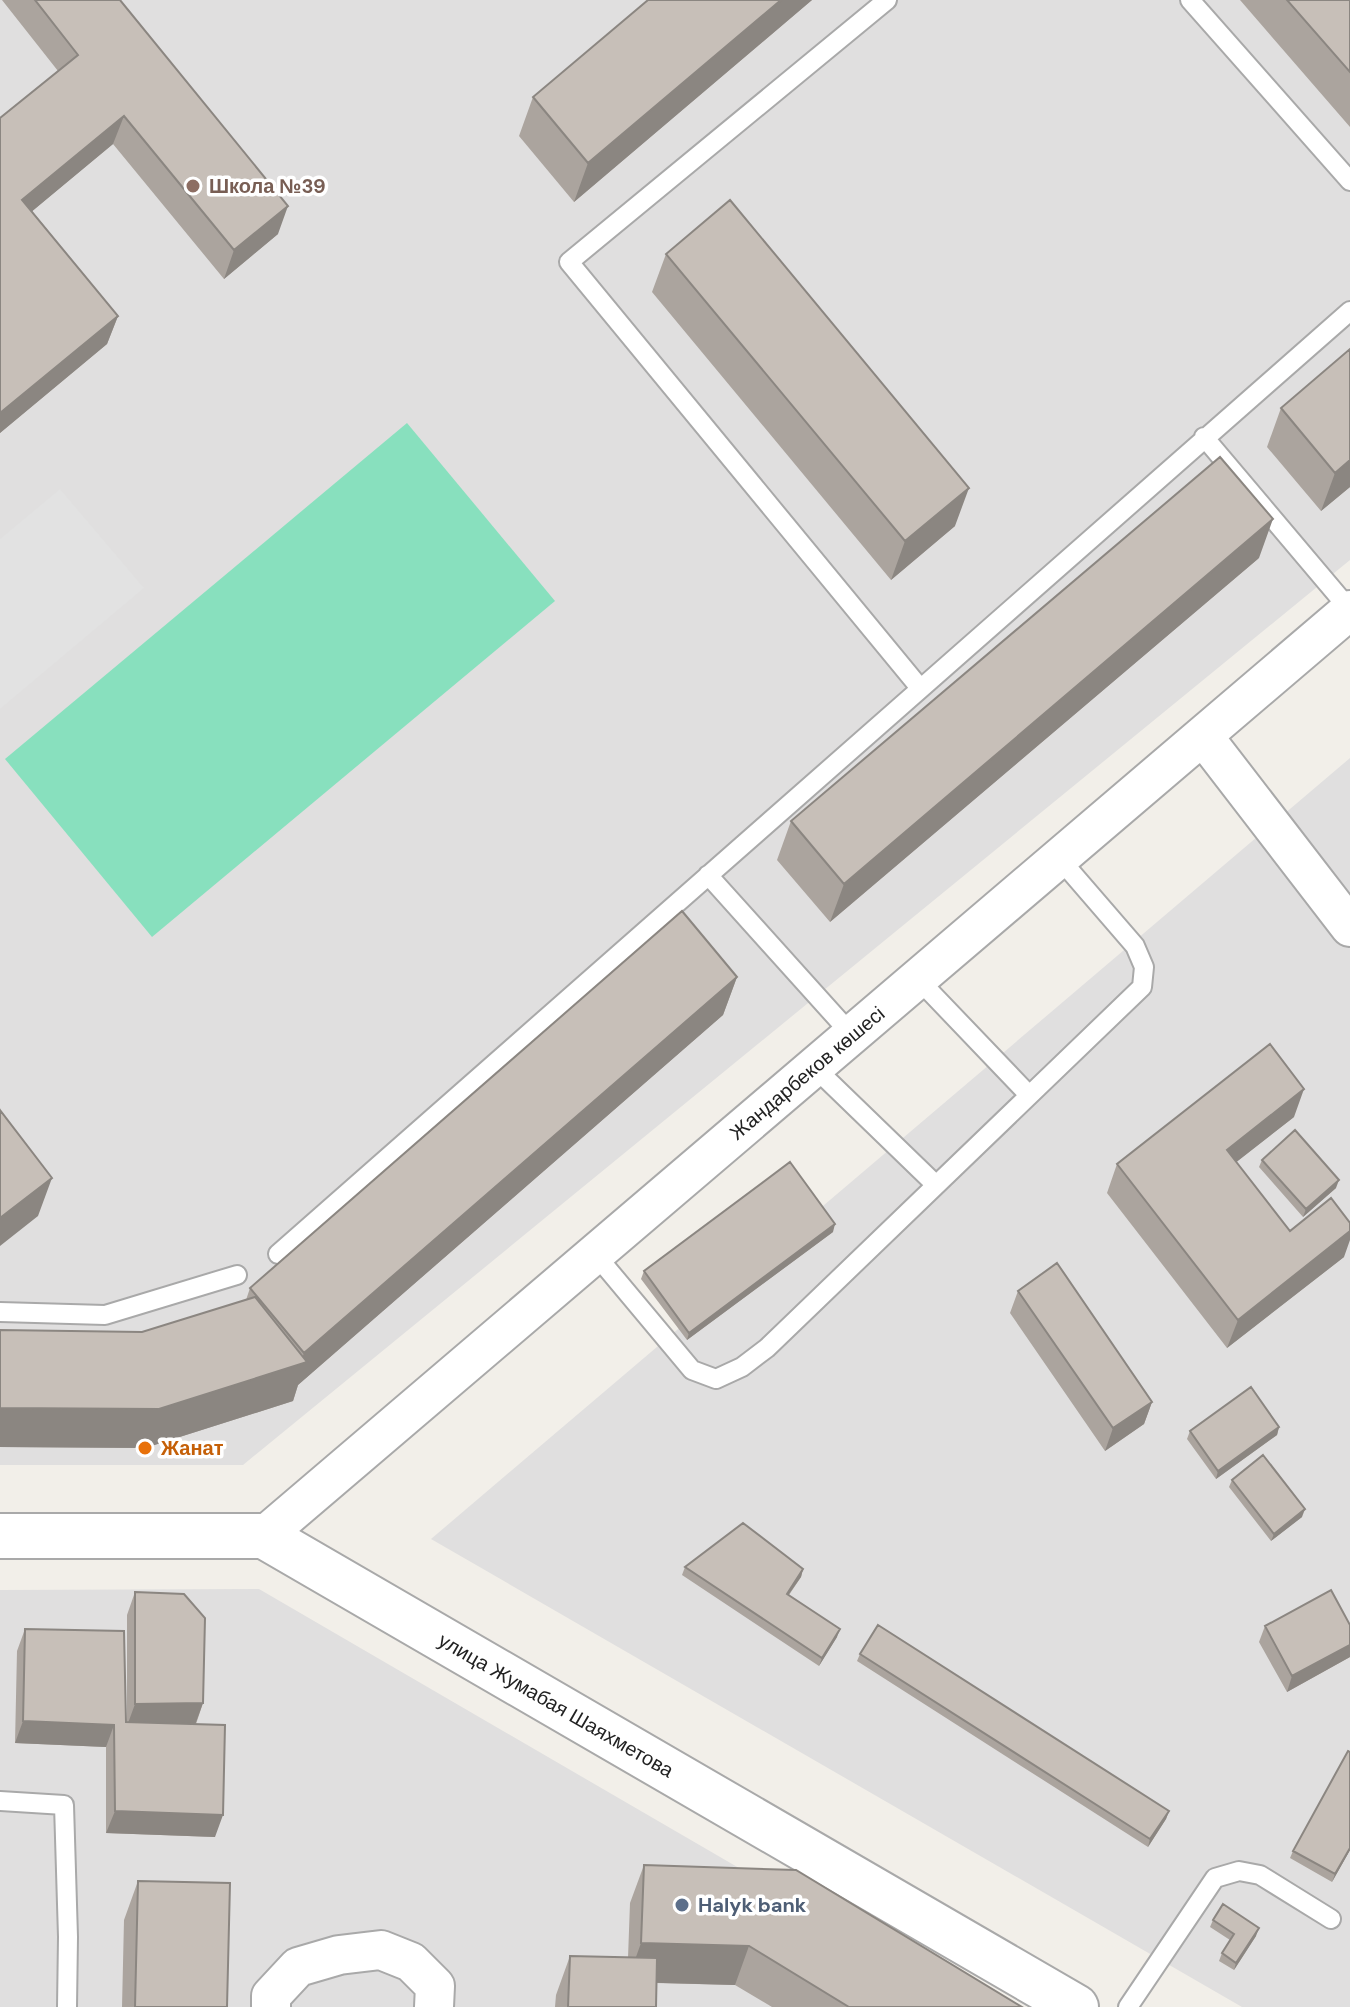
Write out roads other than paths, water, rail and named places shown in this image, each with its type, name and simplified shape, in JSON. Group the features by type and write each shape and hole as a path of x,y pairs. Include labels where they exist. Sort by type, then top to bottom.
{"street":[{"name":"Жандарбеков көшесі","path":"264,1536 1350,610"},
{"path":"1203,736 1350,927"},
{"path":"0,1536 264,1536"},
{"name":"улица Жумабая Шаяхметова","path":"264,1536 1076,2007"},
{"path":"271,2007 271,1996 298,1967 339,1955 381,1950 411,1962 435,1986 434,2007"}],"lane":[{"path":"887,0 569,262 920,688"},
{"path":"1190,0 1350,181"},
{"path":"278,1254 1350,311"},
{"path":"1204,437 1350,610"},
{"path":"595,1254 692,1370 716,1379 742,1367 767,1348 1142,987 1144,967 1135,946 1059,858"},
{"path":"708,875 852,1035"},
{"path":"918,979 1029,1095"},
{"path":"814,1067 936,1185"},
{"path":"0,1312 105,1315 237,1275"},
{"path":"0,1801 64,1805 67,2007"},
{"path":"1128,2007 1215,1878 1239,1871 1260,1875 1331,1919"}],"place":[{"name":"Школа №39","path":"193,186"},
{"name":"Жанат","path":"145,1448"},
{"name":"Halyk bank","path":"682,1905"}]}
